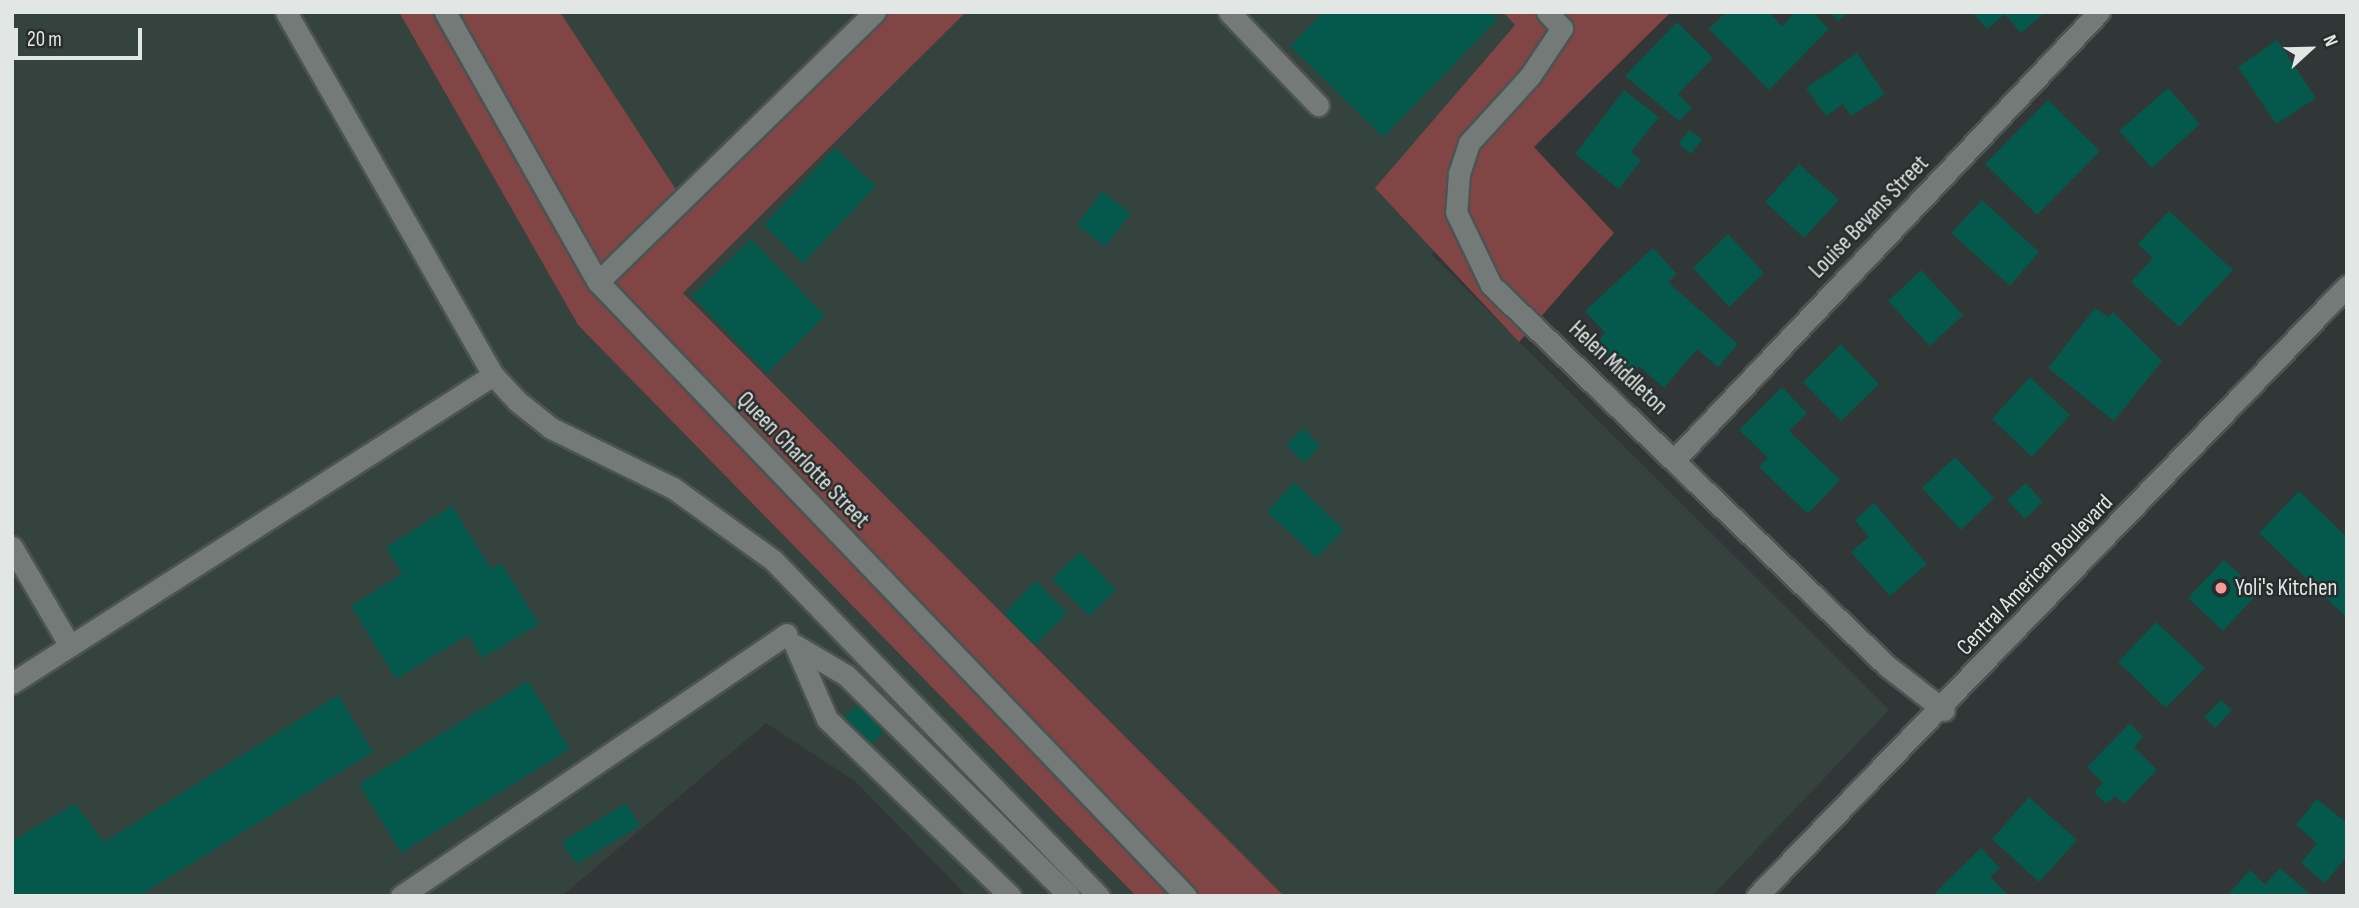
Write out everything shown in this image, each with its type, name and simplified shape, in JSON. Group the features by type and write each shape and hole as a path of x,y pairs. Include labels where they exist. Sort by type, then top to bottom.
{"street":[{"path":"286,12 493,374 551,428 673,488 773,560 1099,896"},
{"name":"Queen Charlotte Street","path":"445,12 598,282 1186,896"},
{"path":"598,282 875,12"},
{"path":"1229,12 1318,105"},
{"name":"Helen Middleton","path":"1547,12 1562,28 1530,76 1469,144 1457,212 1491,285 1676,458 1887,666 1944,710"},
{"name":"Louise Bevans Street","path":"1676,458 2099,12"},
{"name":"Central American Boulevard","path":"1757,896 1944,710 2347,286"},
{"path":"12,683 493,374"},
{"path":"12,547 69,644"},
{"path":"401,896 786,634"},
{"path":"1010,896 827,719 795,645 846,675 1069,896"}],"shaded area":[{"path":"12,12 399,12 578,325 1136,896 967,896 855,781 766,723 562,896 12,896"},
{"path":"399,12 560,12 677,191 859,12 966,12 683,293 1284,896 1136,896 578,325"},
{"path":"560,12 859,12 677,191"},
{"path":"966,12 1503,12 1515,25 1432,255 1889,710 1712,896 1284,896 683,293"},
{"path":"1503,12 1671,12 1534,147 1614,233 1519,342 1375,188 1515,25"}],"building":[{"path":"1323,12 1490,12 1497,20 1383,137 1290,46"},
{"path":"1726,12 1769,12 1782,26 1795,12 1812,12 1829,29 1769,90 1709,29"},
{"path":"1830,12 1849,12 1838,21"},
{"path":"1972,12 2045,12 2021,33 2005,14 1987,29"},
{"path":"1677,22 1713,58 1678,94 1692,108 1679,121 1625,76"},
{"path":"2277,40 2316,98 2276,124 2238,67"},
{"path":"1857,53 1885,94 1851,116 1843,104 1826,116 1806,88"},
{"path":"2168,88 2200,124 2152,168 2119,131"},
{"path":"1624,90 1659,117 1631,152 1641,160 1619,189 1575,154"},
{"path":"2048,100 2100,151 2037,215 1985,164"},
{"path":"1689,130 1702,139 1691,154 1678,144"},
{"path":"835,148 876,186 803,263 764,225"},
{"path":"1799,164 1839,200 1804,238 1765,202"},
{"path":"1102,191 1131,213 1105,247 1077,225"},
{"path":"1982,200 2039,252 2010,286 1951,233"},
{"path":"2169,211 2233,270 2179,327 2131,282 2153,258 2138,244"},
{"path":"1728,234 1764,273 1729,307 1693,268"},
{"path":"751,239 825,316 767,373 692,296"},
{"path":"1653,248 1677,274 1668,282 1738,344 1718,367 1697,349 1664,388 1639,366 1630,376 1595,345 1605,333 1585,311"},
{"path":"1921,270 1963,315 1930,346 1888,301"},
{"path":"2095,308 2108,317 2113,312 2162,361 2114,421 2048,368"},
{"path":"1841,344 1879,384 1841,421 1803,382"},
{"path":"2030,377 2070,415 2032,457 1992,419"},
{"path":"1782,387 1807,413 1789,431 1840,480 1808,514 1759,467 1768,458 1739,430"},
{"path":"1303,428 1320,446 1304,463 1286,445"},
{"path":"1955,457 1994,498 1961,530 1922,488"},
{"path":"1294,482 1344,530 1317,558 1267,512"},
{"path":"2026,483 2043,502 2025,519 2007,500"},
{"path":"2299,491 2347,537 2347,618 2259,533"},
{"path":"1874,503 1927,564 1890,596 1851,552 1869,537 1855,520"},
{"path":"452,506 491,569 501,563 539,624 482,658 468,635 396,679 351,606 402,574 386,547"},
{"path":"1080,552 1116,590 1089,616 1052,579"},
{"path":"2224,560 2259,592 2223,631 2188,598"},
{"path":"1036,581 1067,613 1035,645 1004,614"},
{"path":"2156,622 2205,668 2166,708 2118,662"},
{"path":"528,681 570,749 401,853 359,784"},
{"path":"338,695 373,752 139,896 12,896 12,841 75,804 104,842"},
{"path":"2221,700 2232,710 2215,728 2204,717"},
{"path":"859,704 884,732 866,748 841,719"},
{"path":"2130,723 2143,737 2134,747 2157,770 2124,804 2115,796 2106,804 2094,792 2103,783 2087,767"},
{"path":"2029,797 2077,840 2039,882 1992,839"},
{"path":"2317,799 2347,823 2347,856 2325,883 2301,863 2317,843 2296,825"},
{"path":"626,803 640,826 576,864 562,842"},
{"path":"1981,848 2000,868 1990,877 2009,896 1932,896"},
{"path":"2280,868 2312,896 2227,896 2250,870 2265,885"}],"place":[{"name":"Yoli's Kitchen","path":"2221,588"}]}
